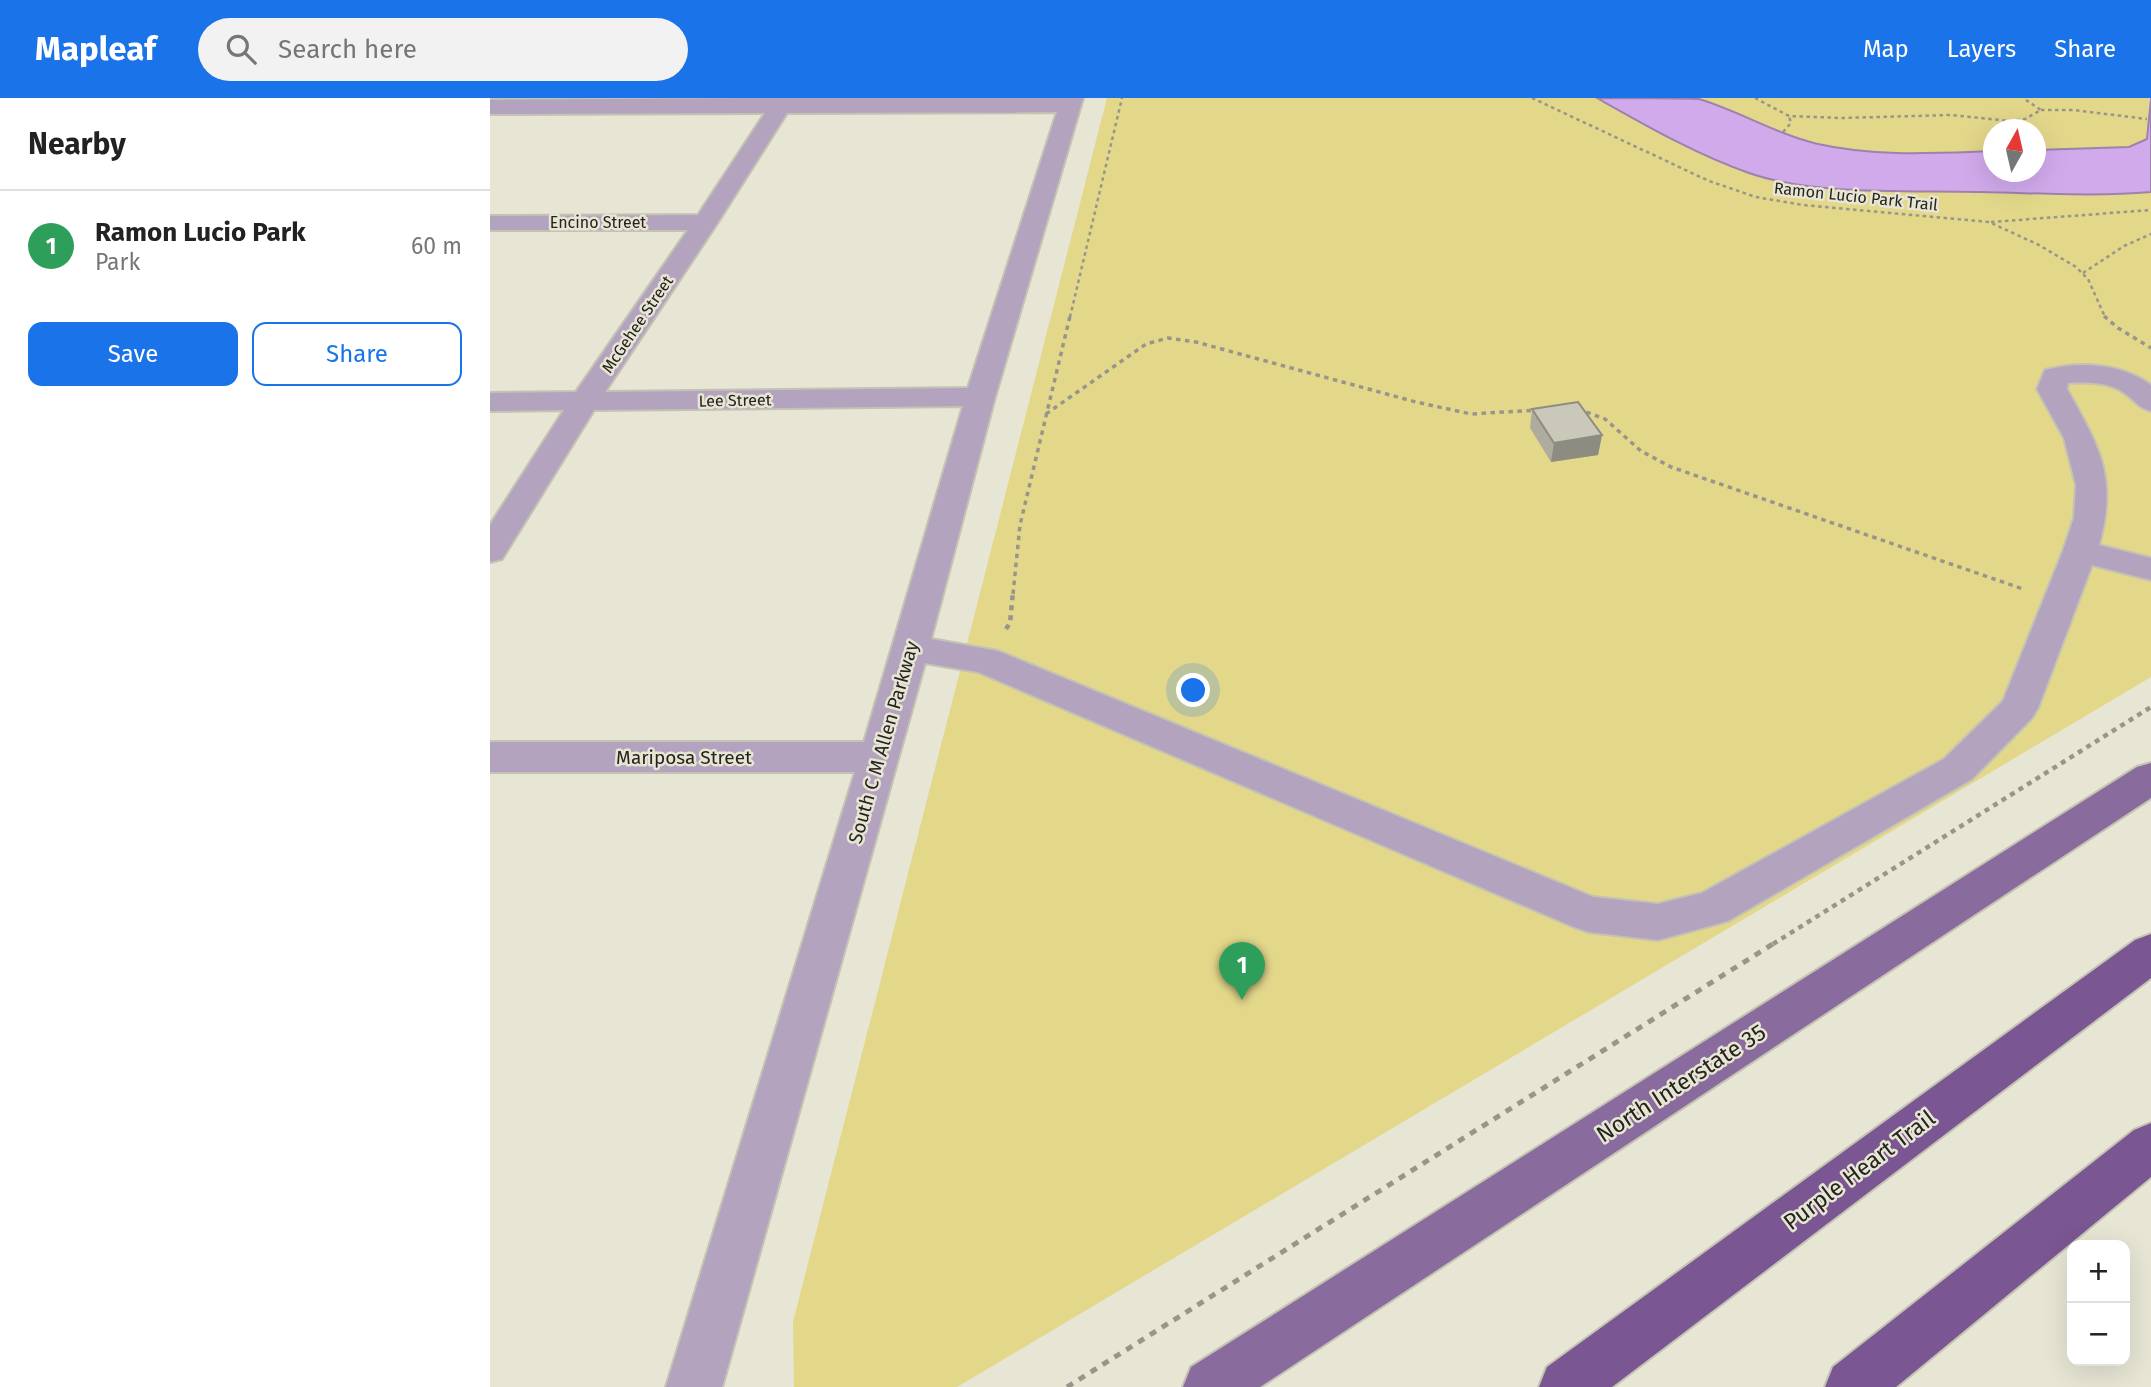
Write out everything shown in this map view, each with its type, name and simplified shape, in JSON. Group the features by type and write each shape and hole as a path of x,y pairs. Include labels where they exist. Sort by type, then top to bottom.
{"highway":[{"name":"Purple Heart Trail","path":"1567,1387 2151,953"},
{"path":"1853,1387 2151,1146"}],"main road":[{"name":"North Interstate 35","path":"1211,1387 2151,778"}],"street":[{"path":"490,107 782,102 1071,102"},
{"name":"McGehee Street","path":"490,551 584,402 706,222 782,102"},
{"name":"South C M Allen Parkway","path":"694,1387 911,648 980,397 1071,102"},
{"name":"Encino Street","path":"490,223 706,222"},
{"path":"911,648 985,660 1589,914 1658,922 1713,908 1958,769 2019,708 2080,551 2090,518 2092,485 2079,438 2052,388 2056,376 2077,372 2104,375 2134,386 2151,402"},
{"name":"Lee Street","path":"490,402 980,397"},
{"path":"2080,551 2151,569"},
{"name":"Mariposa Street","path":"490,757 879,757"}],"path":[{"path":"985,660 1010,623 1020,526 1122,98"},
{"name":"Ramon Lucio Park Trail","path":"1532,98 1709,181 1756,197 1803,205 1989,222 2151,210"},
{"path":"1755,98 1789,116 1841,118 1951,115 2010,121 2025,119 2041,110 2073,110 2147,119"},
{"path":"2023,98 2041,110"},
{"path":"1783,132 1791,123 1789,116"},
{"name":"Ramon Lucio Park Trail","path":"1989,222 2015,232 2083,274 2096,292 2102,313 2114,325 2151,348"},
{"path":"2083,274 2124,246 2151,234"},
{"path":"1046,414 1146,344 1168,338 1196,342 1416,402 1471,414 1542,410"},
{"path":"1567,407 1589,410 1612,422 1641,451 1671,467 2060,601"},
{"path":"1067,1387 2151,707"}],"shaded area":[{"path":"1107,98 1597,98 1689,146 1749,173 1778,180 1897,191 2068,195 2151,192 2151,677 957,1387 794,1387 793,1322"},
{"path":"1597,98 1699,99 1787,134 1840,148 1927,153 1983,151 1983,182 2046,182 2046,150 2129,147 2147,139 2151,98 2151,192 2088,194 1833,189 1749,173 1672,139"},
{"path":"1697,98 2149,98 2148,139 2129,147 2046,150 2046,119 1983,119 1983,151 1889,154 1834,146 1755,122"}],"building":[{"path":"1578,402 1602,435 1554,443 1532,409"}],"place":[{"name":"Ramon Lucio Park","path":"1242,1000"}]}
